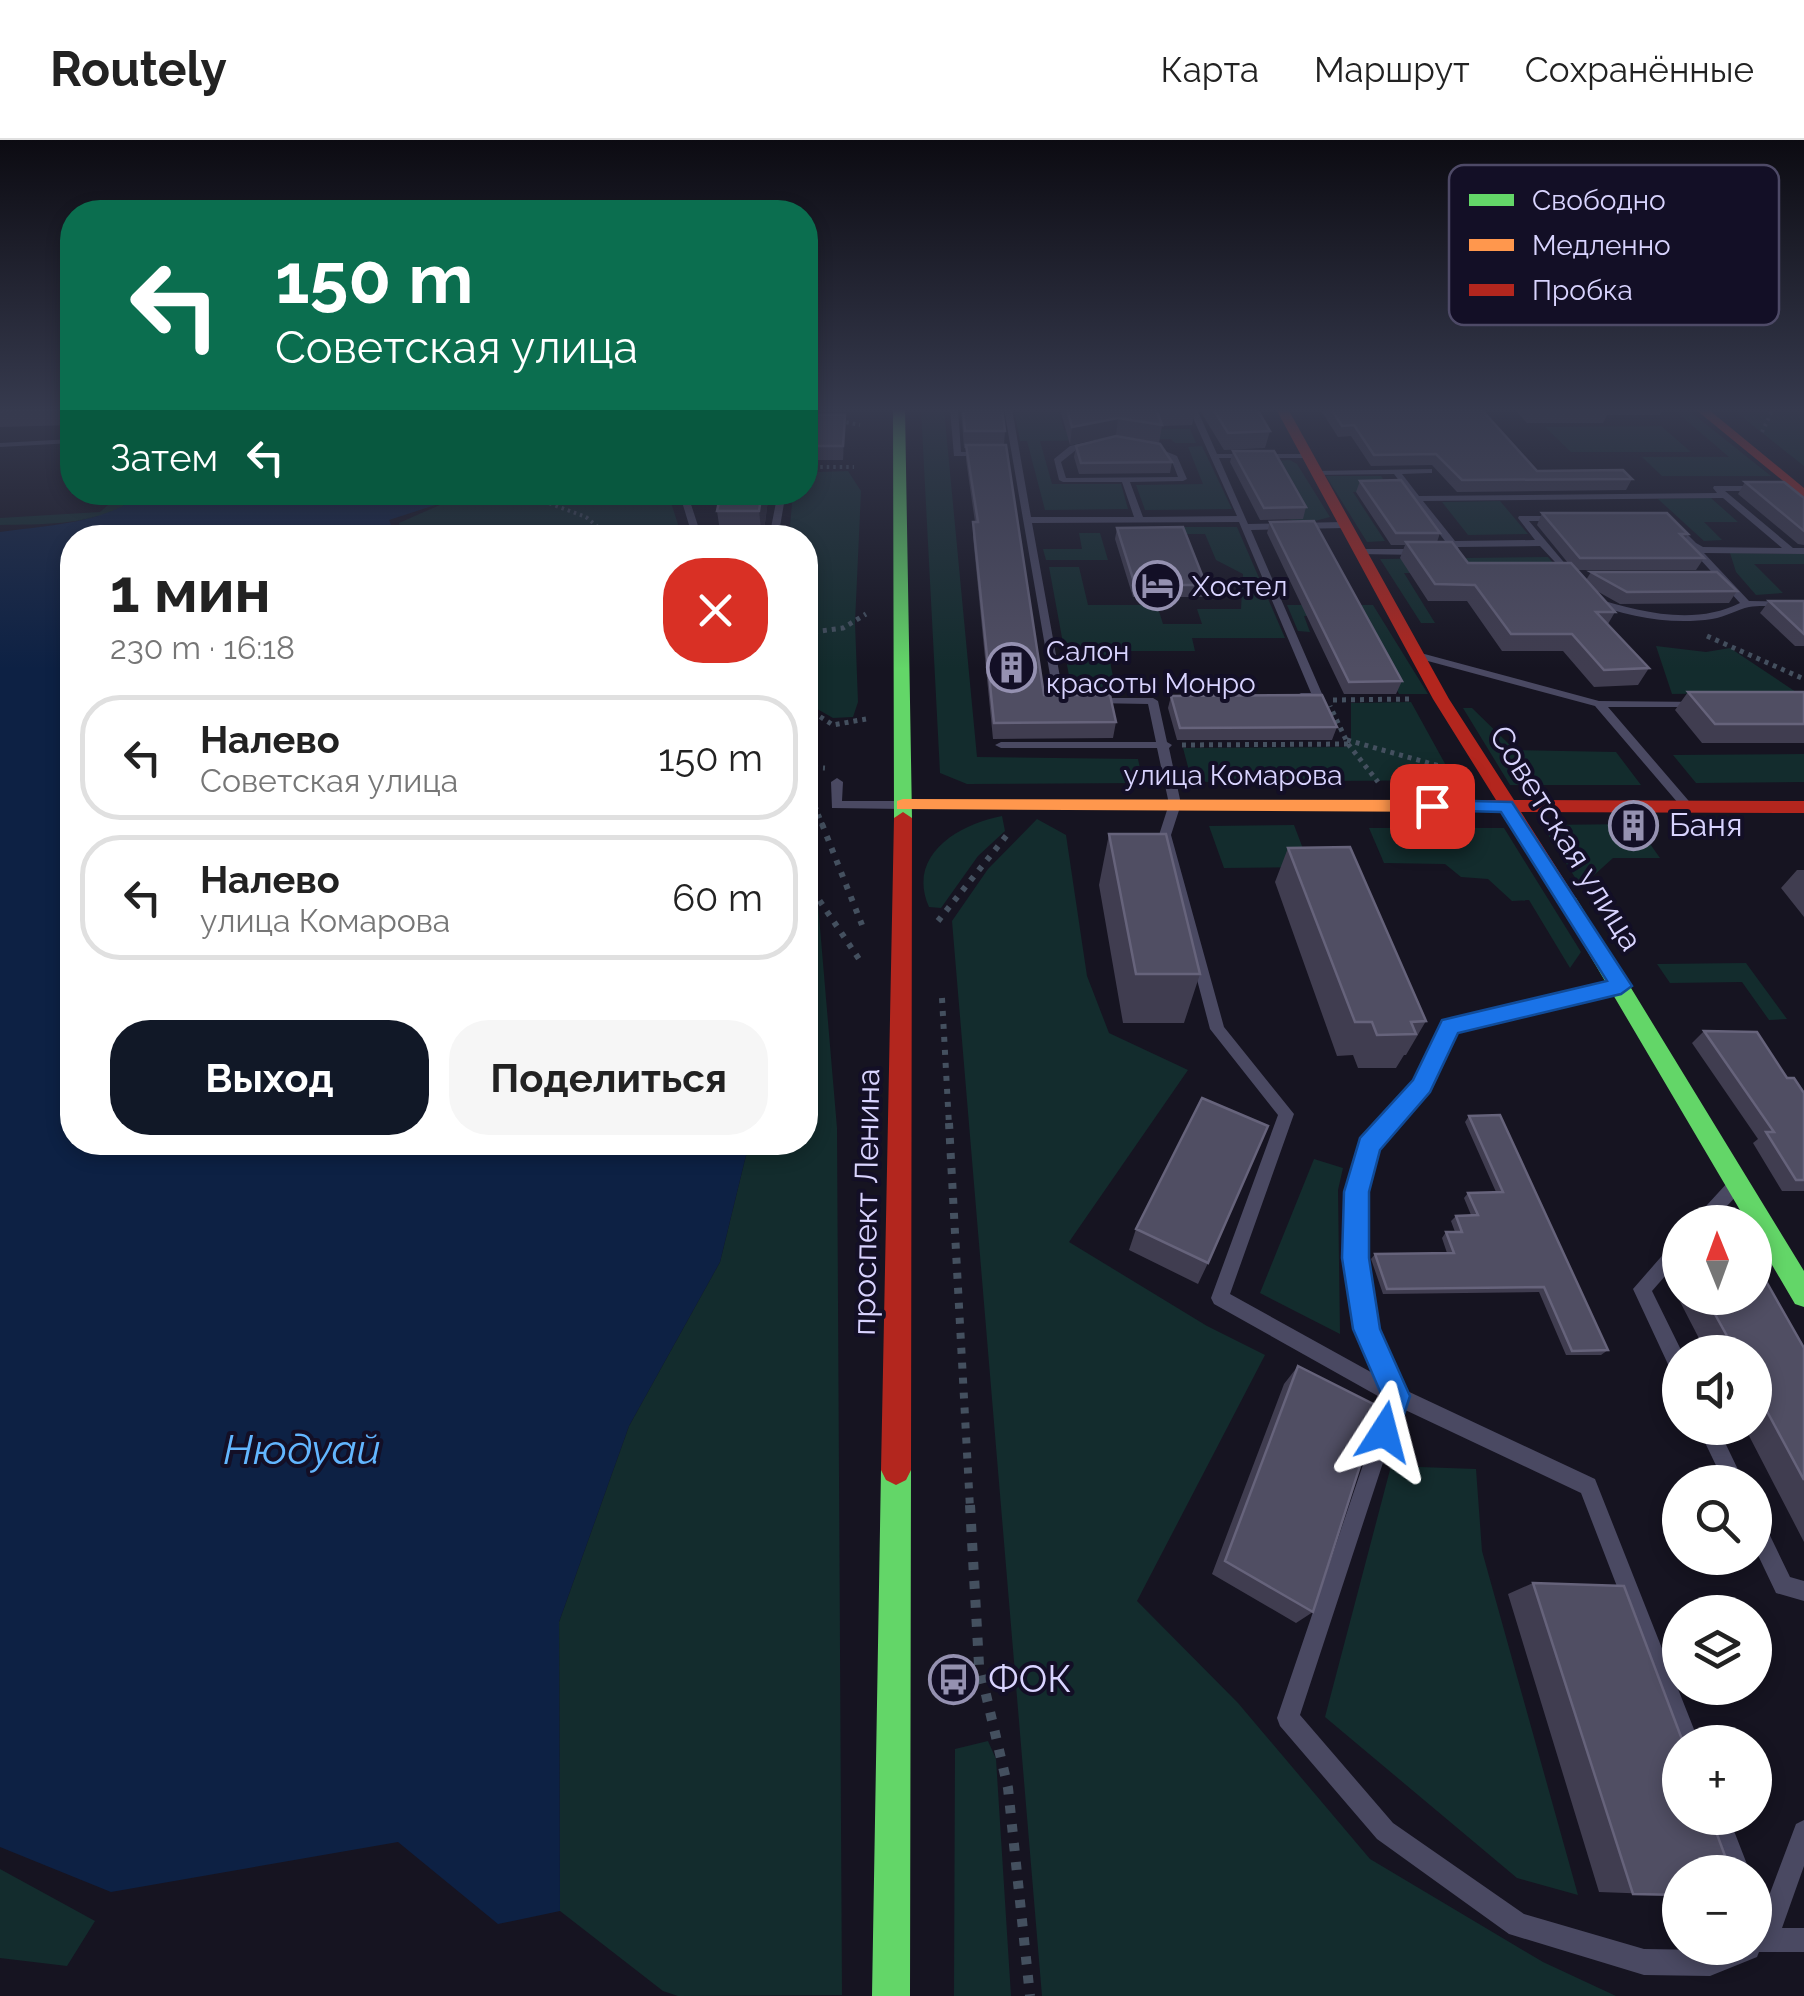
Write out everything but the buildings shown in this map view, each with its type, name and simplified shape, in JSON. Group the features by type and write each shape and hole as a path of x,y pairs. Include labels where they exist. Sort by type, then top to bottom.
{"street":[{"name":"проспект Ленина","path":"891,1996 902,804 900,496"},
{"name":"Советская улица","path":"1328,496 1440,698 1621,986 1804,1295"},
{"name":"улица Комарова","path":"902,804 1804,806"}],"lane":[{"path":"1024,496 1060,702 1171,697"},
{"path":"1131,496 1139,519"},
{"path":"1233,496 1318,696 1281,696"},
{"path":"1360,552 1458,552 1418,496"},
{"path":"1642,496 1653,507"},
{"path":"1420,498 1674,496"},
{"path":"1726,496 1792,552"},
{"path":"1504,497 1593,602 1644,616 1732,615 1746,604 1804,605"},
{"path":"1522,518 1576,518"},
{"path":"1664,518 1701,550 1717,577 1746,604"},
{"path":"1028,520 1344,525"},
{"path":"1452,544 1542,543"},
{"path":"1701,550 1804,552"},
{"path":"1572,577 1590,577"},
{"path":"1699,577 1717,577"},
{"path":"1417,656 1599,704 1711,704"},
{"path":"1152,696 1166,745 1175,804 1165,834 1217,1028 1286,1114 1220,1298 1396,1396 1588,1486 1681,1725"},
{"path":"1599,704 1688,807"},
{"path":"1001,745 1166,745"},
{"path":"837,782 836,805 902,804"},
{"path":"1621,986 1450,1026 1422,1086 1368,1146 1357,1192 1356,1258 1367,1329 1396,1396 1288,1718 1385,1830 1518,1924 1644,1962 1662,1962"},
{"path":"1718,1205 1738,1183"},
{"path":"1662,1267 1642,1290 1664,1335"},
{"path":"1772,1561 1784,1586 1804,1591"},
{"path":"894,1615 920,1638"},
{"path":"893,1757 922,1724"},
{"path":"1772,1907 1804,1832"},
{"path":"1772,1943 1804,1940"}],"path":[{"path":"554,505 586,517 596,525"},
{"path":"818,631 844,628 866,614"},
{"path":"1693,632 1742,648 1804,679"},
{"path":"1387,793 1347,742 1326,700 1440,698"},
{"path":"818,717 829,726 856,725 866,719"},
{"path":"1166,745 1347,742 1467,774"},
{"path":"939,938 938,919 1011,831 1008,805"},
{"path":"818,814 862,924"},
{"path":"818,899 861,962"},
{"path":"941,978 979,1665 998,1724 1012,1806 1030,1996"}],"green space":[{"path":"818,496 861,496 855,623 858,702 853,717 833,718 818,709 818,525 790,525 792,505 818,505"},
{"path":"926,496 952,496 977,757 1138,759 1143,783 967,784 940,773"},
{"path":"1041,496 1124,496 1128,509 1045,510"},
{"path":"1140,496 1226,496 1232,509 1145,510"},
{"path":"1291,496 1317,496 1330,517 1307,523 1256,513 1301,513"},
{"path":"1338,496 1355,496 1385,541 1367,542"},
{"path":"1711,498 1738,522 1704,522 1722,540 1704,541 1658,499"},
{"path":"1500,501 1528,534 1468,535 1442,502"},
{"path":"108,505 126,505 76,521 0,525 0,518 100,512"},
{"path":"440,505 672,505 678,525 399,525"},
{"path":"1134,527 1237,527 1285,638 1192,638 1195,651 1108,651 1116,692 1072,692 1049,567 1079,567 1088,605 1157,605 1163,624 1202,624 1197,609 1241,609 1243,574 1216,560 1205,534 1136,534"},
{"path":"1079,533 1100,533 1108,560 1046,560 1043,549 1082,549"},
{"path":"1730,553 1804,554 1804,564 1754,564 1783,593 1756,595 1736,572"},
{"path":"1548,557 1592,608 1554,572 1404,573 1435,623 1421,623 1380,559"},
{"path":"1287,605 1373,605 1428,694 1399,694 1355,615 1304,616 1310,632 1298,631"},
{"path":"1656,646 1706,652 1730,648 1796,692 1672,694"},
{"path":"1411,702 1454,780 1192,782 1183,748 1351,747 1351,703"},
{"path":"1463,708 1472,708 1515,750 1616,752 1641,785 1510,785"},
{"path":"1804,754 1804,782 1696,783 1673,755"},
{"path":"1002,816 1005,831 978,856 941,908 929,907 924,888 931,857 969,826"},
{"path":"1037,819 1066,835 1087,976 1109,1033 1188,1070 1069,1242 1207,1326 1265,1355 1137,1601 1238,1703 1370,1859 1543,1962 1616,1996 1042,1996 952,921 988,869"},
{"path":"1636,824 1660,858 1613,858 1581,887 1542,825"},
{"path":"1294,825 1310,867 1224,868 1209,826"},
{"path":"1369,828 1504,828 1581,952 1570,968 1529,900 1512,901 1488,879 1461,877 1445,864 1384,863"},
{"path":"818,904 837,1128 842,1995 678,1996 663,1991 560,1911 559,1622 629,1426 720,1262 746,1155 818,1155"},
{"path":"1746,963 1787,1019 1769,1020 1742,982 1670,983 1657,964"},
{"path":"1314,1159 1343,1168 1338,1190 1340,1334 1260,1293"},
{"path":"1391,1466 1476,1469 1482,1551 1578,1895 1517,1878 1325,1717"},
{"path":"988,1741 996,1759 1011,1996 954,1996 955,1749"},
{"path":"0,1869 95,1921 67,1966 0,1958"}],"water":[{"name":"Нюдуай","path":"124,505 435,505 389,520 391,525 60,525 60,1155 746,1155 720,1262 629,1426 559,1622 560,1911 498,1924 398,1842 111,1892 0,1847 0,532 57,525"}],"traffic: fast":[{"path":"900,496 903,818"},
{"path":"1569,903 1804,1295"},
{"path":"891,1996 896,1470"}],"traffic: slow":[{"path":"903,805 1458,806"}],"traffic: jam":[{"path":"1329,496 1441,699 1569,903"},
{"path":"1458,806 1804,807"},
{"path":"896,1470 903,818"}],"place":[{"name":"Хостел","path":"1157,586"},
{"name":"Салон красоты Монро","path":"1011,667"},
{"name":"Баня","path":"1634,825"},
{"name":"ФОК","path":"953,1679"}],"route":[{"path":"1384,1432 1396,1396 1367,1329 1356,1258 1357,1192 1368,1146 1422,1086 1450,1026 1621,986 1506,806 1432,806"}]}
